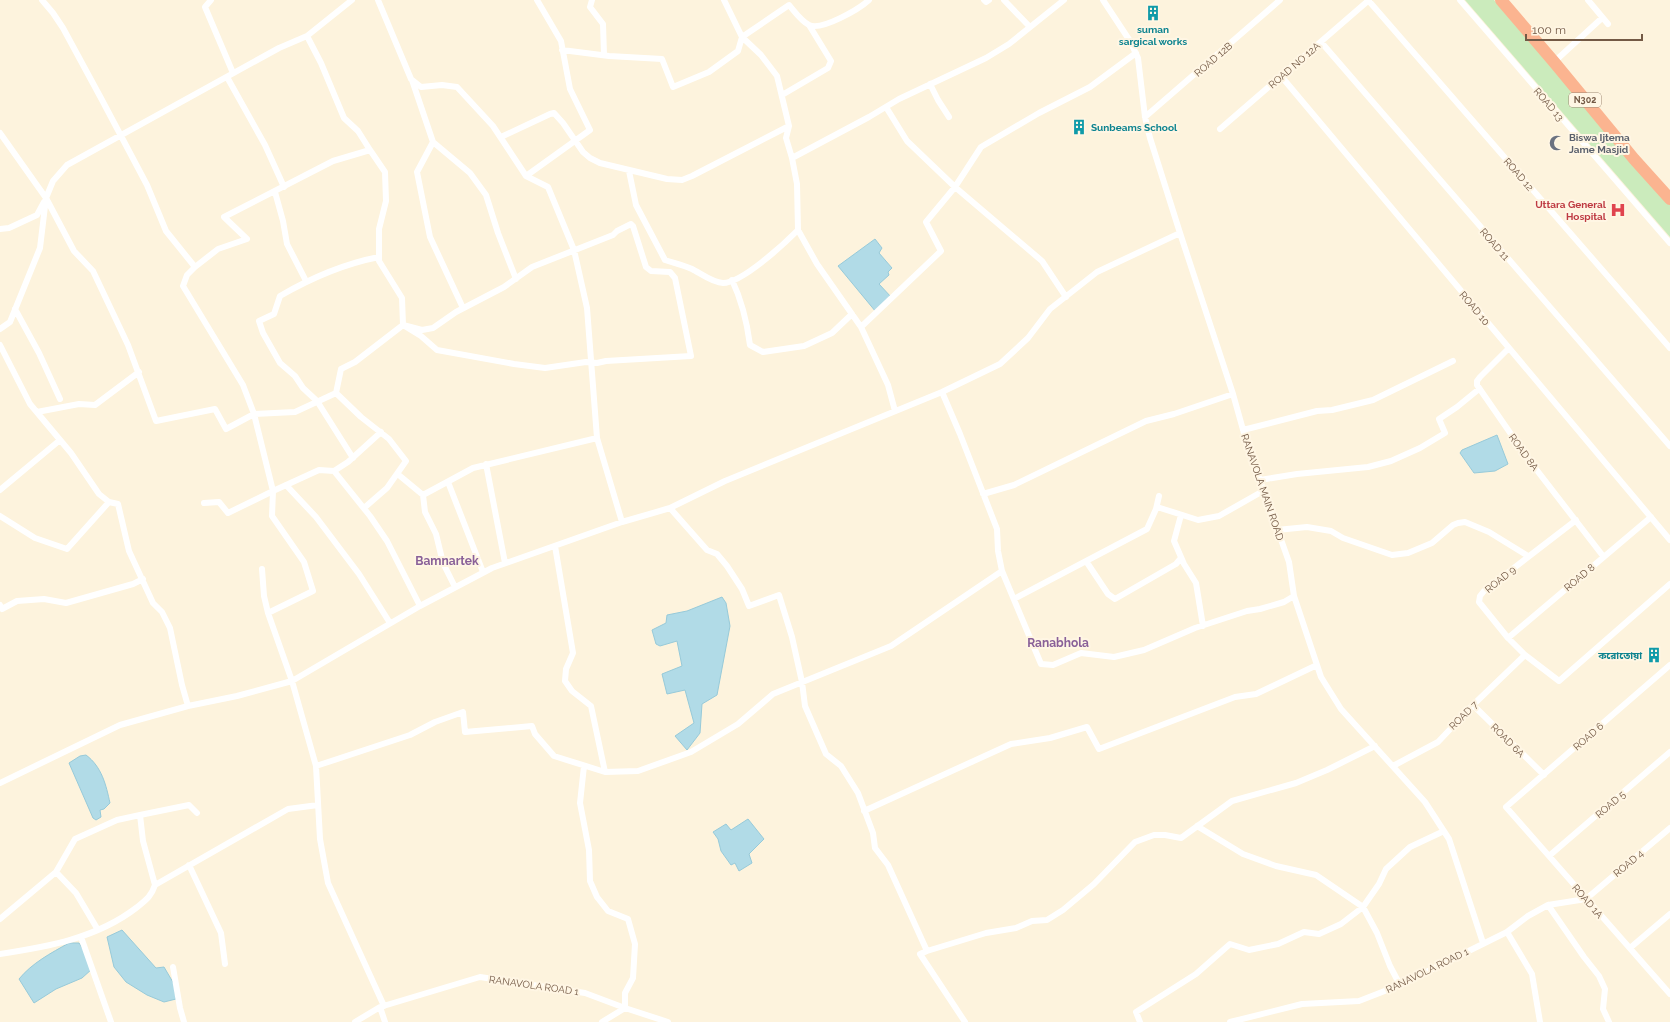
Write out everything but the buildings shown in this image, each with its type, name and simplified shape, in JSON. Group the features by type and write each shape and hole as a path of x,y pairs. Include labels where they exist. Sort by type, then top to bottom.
{"highway":[{"name":"N302","path":"1500,0 1554,62 1634,159 1670,199"}],"street":[{"path":"42,0 63,28 121,135 147,185 166,231 195,267"},
{"path":"211,0 205,7 230,75 266,145 284,187"},
{"path":"0,229 8,228 36,215 46,198 53,181 67,165 279,48 307,36 352,0"},
{"path":"378,0 412,79 433,142 470,173 486,195 498,233 516,279"},
{"path":"526,176 574,140 590,130 570,89 560,41 537,0"},
{"path":"592,0 590,7 603,24 604,55"},
{"path":"724,0 742,37 761,55 777,76 790,126 786,138 798,184 798,230 817,264 861,327 888,384 896,412"},
{"path":"562,50 604,55 662,59 673,87 710,72 738,51 742,37 794,0"},
{"path":"809,25 818,27 841,17 868,0"},
{"path":"984,0 986,2 989,0"},
{"path":"1004,0 1029,26"},
{"path":"792,158 930,84 986,58 1009,44 1029,26 1064,0"},
{"name":"RANAVOLA MAIN ROAD","path":"1103,0 1130,41 1136,53 1145,118 1180,233 1233,394 1243,430 1289,562 1294,596 1321,677 1341,709 1425,802 1449,839 1483,943"},
{"name":"ROAD 12B","path":"1145,118 1280,0"},
{"name":"ROAD NO 12A","path":"1220,129 1368,0"},
{"name":"ROAD 12","path":"1368,0 1670,348"},
{"name":"ROAD 13","path":"1460,0 1670,243"},
{"path":"1588,0 1608,24"},
{"path":"782,95 828,68 831,60 809,25 801,19 789,5"},
{"path":"1554,62 1602,18"},
{"path":"307,36 321,64 344,118 358,131 386,172 386,201 379,229 379,261 402,298 403,325"},
{"name":"ROAD 11","path":"1320,42 1670,446"},
{"path":"861,327 941,251 926,222 955,187 981,147 1090,87 1136,53"},
{"name":"ROAD 10","path":"1281,76 1670,540"},
{"path":"412,79 421,87 442,85 457,87 494,126 526,176 548,187 574,250 587,308 597,438 622,522"},
{"path":"930,84 949,117"},
{"path":"886,107 907,141 955,187 1042,261 1066,297"},
{"path":"501,137 554,113 563,122 574,140 590,158 600,163 629,171 667,180 682,180 730,158 790,126"},
{"path":"0,133 46,198 74,251 93,270 128,345 156,421 215,409 226,429 254,414 294,412 336,393"},
{"path":"433,142 417,172 430,237 463,308"},
{"path":"268,613 313,591 304,562 272,516 273,491 254,414 243,385 183,286 187,275 218,249 247,239 224,217 333,161 370,150"},
{"path":"629,171 636,205 666,260 691,269 704,277 722,283 742,276 783,246 798,230"},
{"path":"274,192 283,221 287,244 306,281"},
{"path":"0,329 10,322 40,248 46,198"},
{"path":"630,224 632,225 646,267 651,271 670,272 675,278 691,356 590,362 545,368 437,350 421,336 403,325 422,330 433,328 463,308 504,287 532,267 613,235 617,230 630,224"},
{"path":"0,782 120,725 188,706 236,696 292,681 390,623 484,572 622,522 670,508 725,481 942,392 1000,364 1028,338 1050,309 1097,272 1180,233"},
{"path":"353,458 317,401 303,388 295,376 280,363 262,333 259,321 274,314 280,296 306,281 355,261 379,257"},
{"path":"732,280 741,298 747,322 750,344 763,352 804,346 832,333 852,314"},
{"path":"15,309 39,354 60,399"},
{"path":"336,393 341,369 355,362 403,325"},
{"path":"0,345 30,404 71,453 91,485 109,502 118,504 130,551 153,603 162,612 170,628 188,706"},
{"path":"1260,480 1297,474 1368,467 1391,461 1420,448 1445,433 1439,418 1458,408 1479,389 1477,381 1509,348"},
{"path":"1243,430 1317,411 1332,410 1374,400 1453,362"},
{"path":"36,412 79,404 95,405 139,372"},
{"name":"ROAD 8A","path":"1479,389 1529,460 1603,556"},
{"path":"942,392 997,529 998,551 1002,571 1041,664 1054,665 1081,653 1114,657 1150,648 1204,626 1247,611 1284,602 1294,596"},
{"path":"336,393 361,417 389,439 406,461 387,488 364,508"},
{"path":"983,494 1014,485 1146,421 1174,414 1233,394"},
{"path":"204,503 219,502 228,513 319,470 334,471 353,458 381,432"},
{"path":"423,495 473,468 597,438"},
{"path":"0,490 60,440"},
{"path":"486,464 506,563"},
{"path":"334,471 364,508 387,541 420,606"},
{"path":"400,476 423,495 425,512 436,534 443,563 455,587"},
{"path":"448,482 484,572"},
{"path":"286,485 316,516 359,574 390,623"},
{"path":"1157,508 1198,520 1219,516 1263,491"},
{"path":"1014,599 1147,529 1157,508 1159,496"},
{"path":"0,516 35,538 67,549 109,502"},
{"path":"670,508 708,550 717,554 727,566 742,589 749,606 779,595 792,637 806,706 826,754 841,766 858,793 873,832 875,848 888,865 927,951"},
{"path":"1181,514 1174,541 1181,558 1196,583 1204,626"},
{"name":"ROAD 8","path":"1508,638 1603,556 1651,517"},
{"name":"ROAD 9","path":"1576,520 1484,591 1480,596 1479,602 1508,638 1525,655 1559,681 1670,584"},
{"path":"1277,530 1307,527 1331,531 1343,538 1392,555 1408,554 1432,543 1453,525 1465,522 1489,532 1528,556"},
{"path":"555,546 573,653 566,669 565,680 572,691 591,706 605,772"},
{"path":"1086,561 1108,594 1115,599 1176,564 1181,558"},
{"path":"262,569 264,596 268,613 292,681 316,766 320,839 328,883 382,1007 385,1022"},
{"path":"316,766 410,735 435,722 463,712 465,732 532,726 535,734 554,756 605,772 638,771 690,752 738,724 773,694 890,646 1002,571"},
{"path":"1,608 17,601 44,599 66,603 133,584 143,579"},
{"name":"ROAD 7","path":"1393,766 1438,742 1473,705 1525,655"},
{"path":"864,811 1010,744 1050,738 1087,728 1099,749 1235,697 1256,694 1317,665"},
{"name":"ROAD 6","path":"1506,807 1670,665"},
{"name":"ROAD 6A","path":"1473,705 1544,775"},
{"path":"965,1022 920,954 986,933 1016,928 1032,921 1047,920 1063,910 1094,884 1135,842 1154,835 1165,835 1181,838 1232,801 1296,783 1327,770 1375,746"},
{"name":"ROAD 5","path":"1549,856 1670,752"},
{"path":"584,766 580,803 589,850 590,881 597,898 608,911 628,920 635,944 634,978 625,993 625,1008 602,1022"},
{"path":"0,919 56,872 75,839 116,820 189,805 197,813"},
{"path":"155,885 288,809 318,805"},
{"name":"ROAD 1A","path":"1506,807 1670,994"},
{"path":"0,954 25,950 81,937 122,919 151,896 155,885 143,841 140,815"},
{"path":"1197,826 1243,854 1276,866 1316,875 1363,907 1378,933 1390,966 1400,985"},
{"name":"ROAD 4","path":"1586,899 1670,828"},
{"path":"1140,1022 1136,1012 1196,974 1230,944 1249,950 1278,944 1304,932 1320,934 1341,924 1363,907 1380,884 1386,869 1410,847 1444,831"},
{"path":"189,866 221,933 225,964"},
{"path":"56,872 76,893 98,930"},
{"name":"RANAVOLA ROAD 1","path":"1230,1022 1302,1004 1359,1001 1400,985 1507,932 1528,916 1548,906 1586,899"},
{"path":"1548,906 1584,958 1599,976 1605,989 1603,1009 1609,1022"},
{"path":"1630,948 1670,914"},
{"path":"1507,932 1532,974 1540,1022"},
{"path":"81,937 111,1022"},
{"path":"174,967 180,1008 184,1022"},
{"name":"RANAVOLA ROAD 1","path":"355,1022 382,1007 480,977 584,993 668,1022"}],"green space":[{"path":"1465,0 1494,0 1670,199 1670,237"}],"water":[{"path":"875,239 882,248 879,253 892,268 888,272 889,275 879,284 892,298 876,312 838,266"},
{"path":"1497,435 1508,464 1495,471 1474,473 1460,453 1462,450"},
{"path":"722,597 726,603 730,626 717,695 702,704 700,733 687,750 675,736 694,723 685,690 667,694 662,674 682,666 677,641 660,646 656,644 652,630 666,623 667,615 687,611"},
{"path":"86,755 100,771 110,803 104,809 100,810 101,817 96,820 93,818 69,763 80,756"},
{"path":"748,819 764,839 749,854 752,863 739,871 735,863 731,865 721,851 718,839 713,832 726,824 731,830"},
{"path":"122,930 156,968 164,967 174,984 176,999 164,1002 147,995 126,982 114,967 107,937"},
{"path":"69,943 79,943 85,952 92,969 82,978 56,989 34,1003 19,979 36,963"}],"place":[{"name":"suman sargical works","path":"1153,13"},
{"name":"Sunbeams School","path":"1079,127"},
{"name":"Biswa Ijtema Jame Masjid","path":"1557,143"},
{"name":"Uttara General Hospital","path":"1618,210"},
{"name":"করোতোয়া","path":"1654,655"}],"district":[{"name":"Bamnartek","path":"447,561"},
{"name":"Ranabhola","path":"1058,643"}]}
